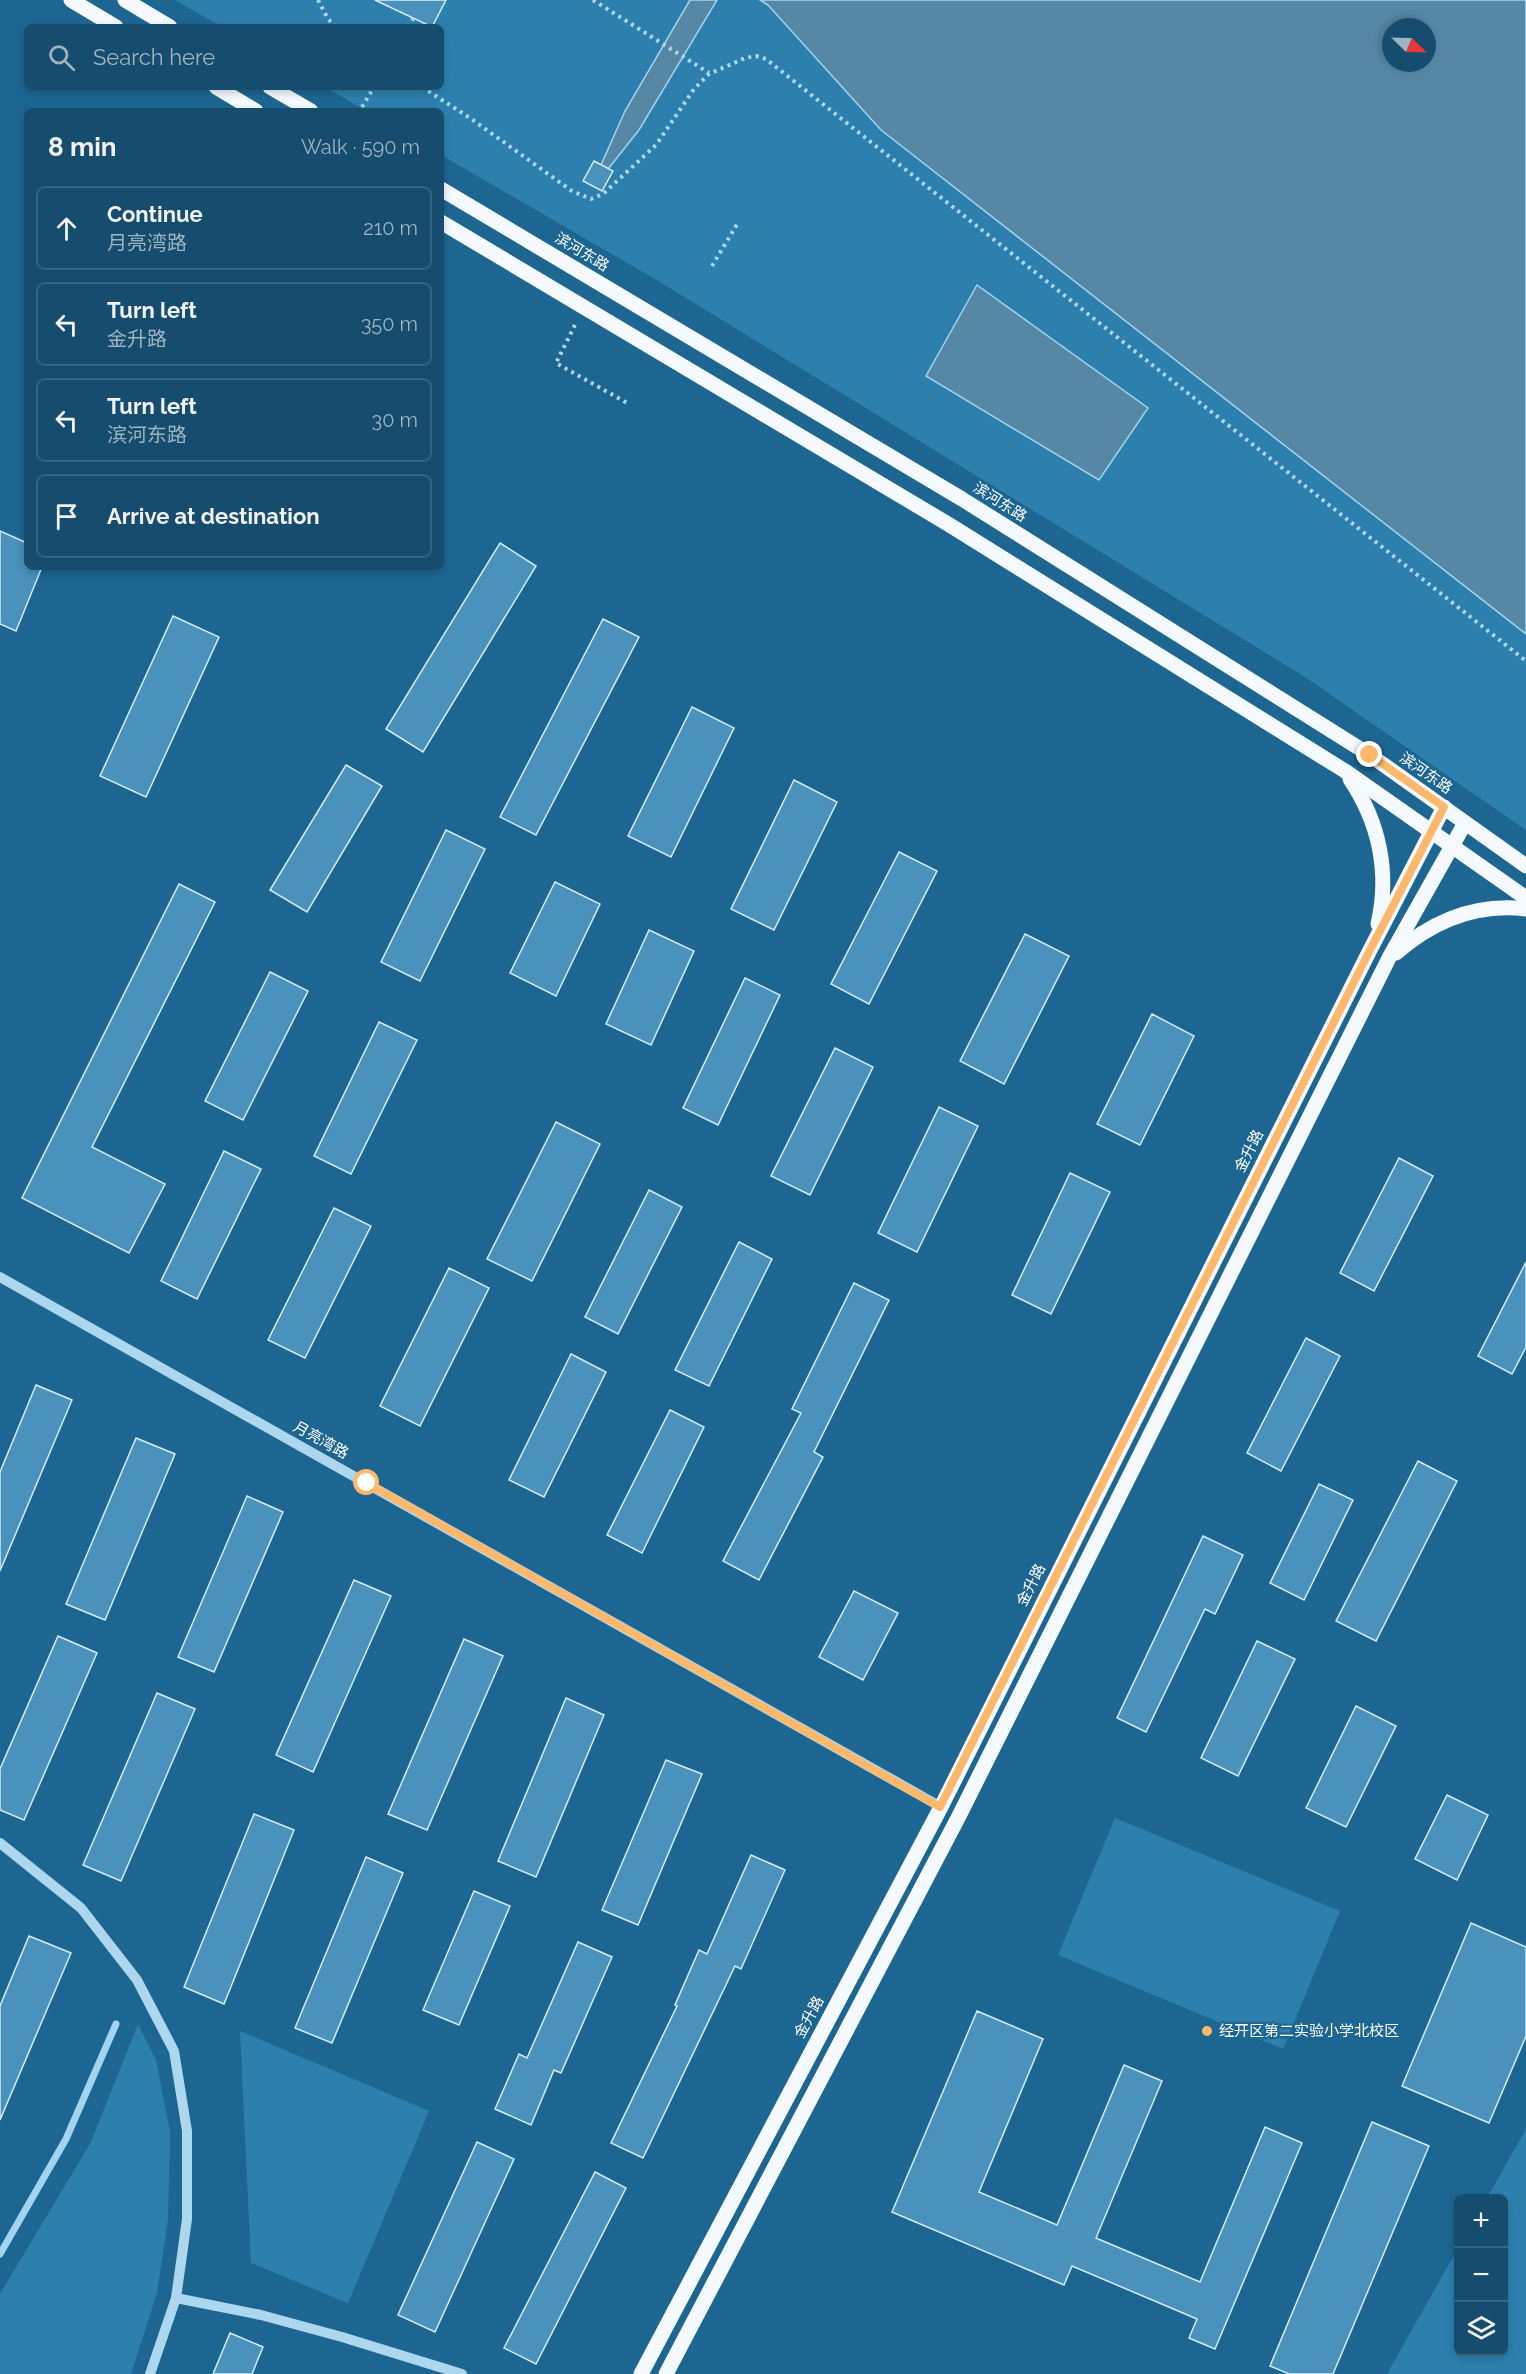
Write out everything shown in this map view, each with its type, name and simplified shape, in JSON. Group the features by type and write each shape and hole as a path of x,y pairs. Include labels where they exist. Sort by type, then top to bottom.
{"main road":[{"path":"71,0 111,24"},
{"path":"125,0 165,24"},
{"path":"221,90 251,108"},
{"path":"275,90 305,108"},
{"name":"滨河东路","path":"444,191 962,500 1370,755 1526,866"},
{"path":"444,224 948,524 1345,771 1526,898"},
{"path":"1345,771 1363,798 1375,827 1382,858 1384,890 1379,921 1369,952"},
{"name":"金升路","path":"641,2374 940,1807 1444,807"},
{"path":"666,2374 959,1816 1389,958 1465,822"},
{"path":"1389,958 1415,936 1445,920 1477,910 1511,907 1526,909"}],"street":[{"name":"月亮湾路","path":"0,1277 940,1807"},
{"path":"0,1843 81,1908 137,1980 174,2051 187,2142 187,2219 176,2298 150,2374"},
{"path":"176,2298 261,2315 462,2374"}],"path":[{"path":"318,0 333,24"},
{"path":"593,0 709,74"},
{"path":"410,24 413,19"},
{"path":"427,90 572,191 591,199 603,194 656,145 694,89 709,74 745,58 756,56 774,63 1526,661"},
{"path":"362,107 372,90"},
{"path":"712,266 739,221"},
{"path":"575,325 556,363 629,404"}],"shaded area":[{"path":"175,0 760,0 768,5 881,130 1526,634 1526,830 1305,677 655,279 444,157 444,108 361,108 330,90 444,90 444,24 217,24"},
{"path":"690,0 717,0 639,130 608,169 601,165 625,111"},
{"path":"760,0 1526,0 1526,634 881,130 768,5"},
{"path":"977,285 1148,408 1099,480 926,376"},
{"path":"1115,1818 1340,1911 1283,2049 1058,1955"},
{"path":"138,2024 156,2060 170,2132 168,2219 157,2293 131,2374 0,2374 0,2294 90,2144"},
{"path":"240,2031 429,2111 348,2303 251,2263"},
{"path":"1526,2129 1526,2374 1387,2374 1454,2255 1454,2356 1508,2356 1508,2194 1489,2194"}],"building":[{"path":"375,0 446,0 434,24 426,24"},
{"path":"594,161 613,171 602,191 583,181"},
{"path":"0,531 24,542 24,570 41,570 16,631 0,624"},
{"path":"500,543 536,566 423,752 386,729"},
{"path":"173,616 219,637 146,797 100,776"},
{"path":"603,619 639,637 536,835 500,817"},
{"path":"692,707 734,728 671,857 628,836"},
{"path":"346,765 382,786 307,912 270,890"},
{"path":"794,780 837,802 774,930 731,909"},
{"path":"446,830 485,849 420,981 381,962"},
{"path":"899,852 937,871 869,1004 831,984"},
{"path":"555,882 600,904 556,996 510,973"},
{"path":"179,884 215,902 92,1147 165,1184 129,1253 22,1198"},
{"path":"649,930 694,951 651,1045 606,1024"},
{"path":"1025,934 1069,956 1004,1084 960,1061"},
{"path":"270,972 308,991 243,1120 205,1101"},
{"path":"745,978 780,995 718,1125 683,1108"},
{"path":"1152,1014 1194,1036 1140,1145 1097,1124"},
{"path":"379,1022 417,1040 351,1174 314,1156"},
{"path":"835,1048 873,1067 810,1195 771,1176"},
{"path":"939,1107 978,1126 917,1252 878,1233"},
{"path":"556,1122 600,1144 532,1281 487,1259"},
{"path":"224,1151 261,1169 197,1299 161,1281"},
{"path":"1399,1158 1433,1176 1374,1291 1340,1273"},
{"path":"1070,1173 1110,1192 1051,1314 1012,1295"},
{"path":"649,1190 682,1207 618,1334 585,1317"},
{"path":"334,1208 371,1226 305,1358 268,1340"},
{"path":"739,1242 772,1259 709,1386 675,1370"},
{"path":"1526,1262 1526,1347 1512,1374 1478,1356"},
{"path":"449,1268 489,1288 420,1426 380,1406"},
{"path":"854,1283 889,1300 814,1452 823,1457 759,1580 723,1561 801,1413 792,1409"},
{"path":"1306,1338 1340,1356 1281,1471 1247,1453"},
{"path":"571,1354 606,1372 544,1497 509,1480"},
{"path":"36,1385 72,1400 0,1571 0,1472"},
{"path":"670,1410 704,1427 642,1553 607,1535"},
{"path":"136,1438 175,1454 105,1620 66,1604"},
{"path":"1418,1461 1457,1481 1376,1641 1336,1621"},
{"path":"1319,1484 1353,1500 1304,1600 1270,1583"},
{"path":"247,1496 283,1512 214,1672 178,1657"},
{"path":"1203,1536 1243,1555 1215,1614 1205,1609 1146,1732 1117,1718"},
{"path":"354,1580 391,1596 313,1772 276,1755"},
{"path":"854,1591 898,1613 863,1680 819,1657"},
{"path":"58,1636 97,1653 24,1820 0,1810 0,1769"},
{"path":"464,1639 503,1656 427,1830 388,1814"},
{"path":"1257,1641 1295,1659 1238,1776 1201,1758"},
{"path":"157,1693 195,1709 121,1881 83,1865"},
{"path":"566,1698 604,1715 536,1877 498,1861"},
{"path":"1356,1706 1396,1726 1346,1827 1306,1808"},
{"path":"666,1760 702,1774 638,1925 602,1910"},
{"path":"1447,1795 1488,1815 1457,1880 1415,1859"},
{"path":"254,1814 294,1830 224,2004 184,1987"},
{"path":"751,1855 785,1870 741,1969 735,1966 643,2158 611,2143 677,2006 675,2005 699,1950 707,1954"},
{"path":"366,1857 403,1873 332,2043 295,2028"},
{"path":"474,1891 510,1906 459,2025 423,2010"},
{"path":"1471,1923 1526,1947 1526,2036 1489,2123 1402,2086"},
{"path":"29,1936 71,1953 0,2120 0,2006"},
{"path":"578,1942 612,1957 561,2073 554,2070 531,2125 495,2109 519,2054 527,2058"},
{"path":"977,2011 1043,2039 979,2192 1057,2225 1124,2065 1162,2081 1096,2238 1200,2282 1265,2127 1302,2143 1215,2349 1189,2338 1197,2319 1072,2266 1064,2285 892,2212"},
{"path":"1372,2122 1429,2146 1333,2374 1289,2374 1270,2366"},
{"path":"477,2142 514,2159 435,2332 398,2315"},
{"path":"595,2172 626,2188 536,2364 504,2348"},
{"path":"230,2333 263,2347 252,2374 213,2374"}],"waterway":[{"path":"0,2254 66,2139 116,2024"}],"place":[{"name":"经开区第二实验小学北校区","path":"1207,2031"}],"route":[{"path":"367,1483 940,1807 1444,807 1370,755"}]}
